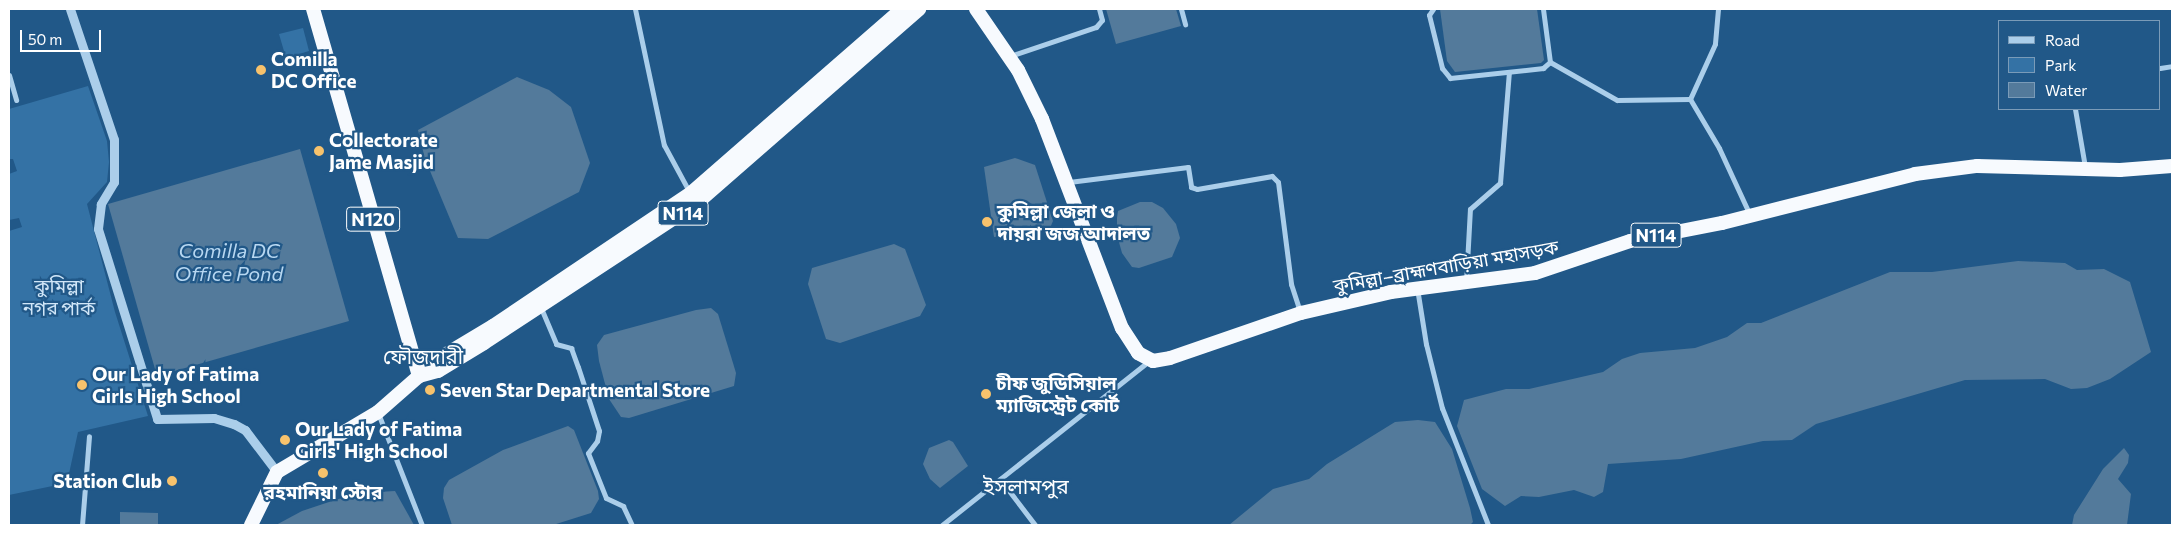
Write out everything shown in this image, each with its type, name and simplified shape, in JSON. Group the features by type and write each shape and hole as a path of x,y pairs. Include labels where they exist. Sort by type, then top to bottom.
{"highway":[{"name":"N120","path":"312,9 419,376"},
{"name":"N114","path":"878,39 902,9"},
{"name":"N114","path":"419,376 438,371 541,308 694,198 878,39 919,9"},
{"path":"976,9 1009,56 1042,119 1069,182 1122,328 1138,353 1149,360"},
{"name":"কুমিল্লা–ব্রাহ্মণবাড়িয়া মহাসড়ক","path":"1149,360 1170,358 1301,313 1417,288 1466,284 1535,273 1630,241 1750,216 1915,174 1977,166 2086,170 2172,166"},
{"name":"N114","path":"419,376 433,362 694,198"},
{"path":"251,525 277,472 378,412 419,376"}],"street":[{"path":"70,9 114,140 114,182 101,204 98,229 157,419 214,418 234,424 245,430 277,472"},
{"path":"635,9 664,145 694,198"},
{"path":"1009,56 1096,27 1102,20 1100,9"},
{"path":"1181,9 1185,24"},
{"path":"1433,9 1429,15 1442,68 1447,76 1543,68 1550,62"},
{"path":"1543,9 1550,62"},
{"path":"1690,99 1716,44 1718,9"},
{"path":"1550,62 1617,100 1690,99"},
{"path":"1466,284 1470,209 1500,184 1509,72"},
{"path":"9,76 16,100"},
{"path":"1690,99 1719,148 1750,216"},
{"path":"2075,110 2086,170"},
{"path":"1069,182 1188,167 1191,187 1198,189 1272,176 1278,182 1291,284 1301,313"},
{"path":"1417,288 1426,344 1442,408 1488,525"},
{"path":"541,308 556,344 571,348 582,376 599,431 597,441 588,454 606,498 623,506 632,525"},
{"path":"942,525 1149,360"},
{"path":"378,412 422,525"},
{"path":"82,525 89,436"},
{"path":"1000,479 1036,525"}],"green space":[{"path":"303,28 309,51 286,58 279,34"},
{"name":"কুমিল্লা নগর পার্ক","path":"88,86 107,141 109,162 107,182 87,204 115,312 148,416 78,432 67,483 9,495 9,231 22,227 19,218 9,220 9,174 17,171 13,159 9,159 9,109"}],"water":[{"path":"1106,9 1176,9 1181,26 1116,44"},
{"path":"1440,9 1537,9 1544,60 1541,63 1455,72 1447,61"},
{"path":"517,77 549,90 571,107 590,163 579,192 488,239 458,238 425,159 418,130"},
{"name":"Comilla DC Office Pond","path":"300,149 349,321 157,376 108,204"},
{"path":"1015,158 1035,165 1053,221 1050,228 1041,232 994,237 984,167"},
{"path":"1140,202 1152,202 1163,208 1176,224 1180,238 1172,257 1139,268 1132,267 1122,253 1117,235 1117,218 1118,211"},
{"path":"894,244 905,249 926,305 920,316 840,343 826,339 808,284 812,268"},
{"path":"2018,261 2065,263 2077,270 2104,269 2130,282 2151,352 2110,379 2087,388 2071,389 2045,379 1965,380 1816,424 1792,440 1763,441 1681,459 1608,464 1603,492 1594,497 1574,490 1539,497 1521,496 1505,506 1482,489 1457,426 1464,400 1506,389 1529,389 1603,372 1622,359 1640,353 1695,348 1727,337 1747,323 1761,323 1890,272 1932,272"},
{"path":"711,308 718,314 736,373 734,386 629,418 621,417 609,399 599,361 597,345 604,335 696,310"},
{"path":"1418,420 1435,422 1452,449 1470,508 1473,522 1470,525 1229,525 1273,489 1309,479 1327,464 1395,422"},
{"path":"568,426 574,430 598,491 599,499 591,513 553,525 452,525 443,498 444,488 449,480 503,450"},
{"path":"949,440 953,442 968,466 940,488 930,479 923,464 929,448"},
{"path":"2124,448 2129,455 2128,463 2118,479 2131,494 2127,525 2072,525 2074,515 2103,469"},
{"path":"395,491 414,525 276,525 302,511 335,500 361,493"},
{"path":"120,512 158,513 158,525 120,525"}],"place":[{"name":"Comilla DC Office","path":"261,70"},
{"name":"Collectorate Jame Masjid","path":"319,151"},
{"name":"কুমিল্লা জেলা ও দায়রা জজ আদালত","path":"987,222"},
{"name":"Our Lady of Fatima Girls High School","path":"82,385"},
{"name":"Seven Star Departmental Store","path":"430,390"},
{"name":"চীফ জুডিসিয়াল ম্যাজিস্ট্রেট কোর্ট","path":"986,394"},
{"name":"Our Lady of Fatima Girls' High School","path":"285,440"},
{"name":"রহমানিয়া স্টোর","path":"323,473"},
{"name":"Station Club","path":"172,481"}],"district":[{"name":"ফৌজদারী","path":"423,356"},
{"name":"ইসলামপুর","path":"1026,486"}]}
